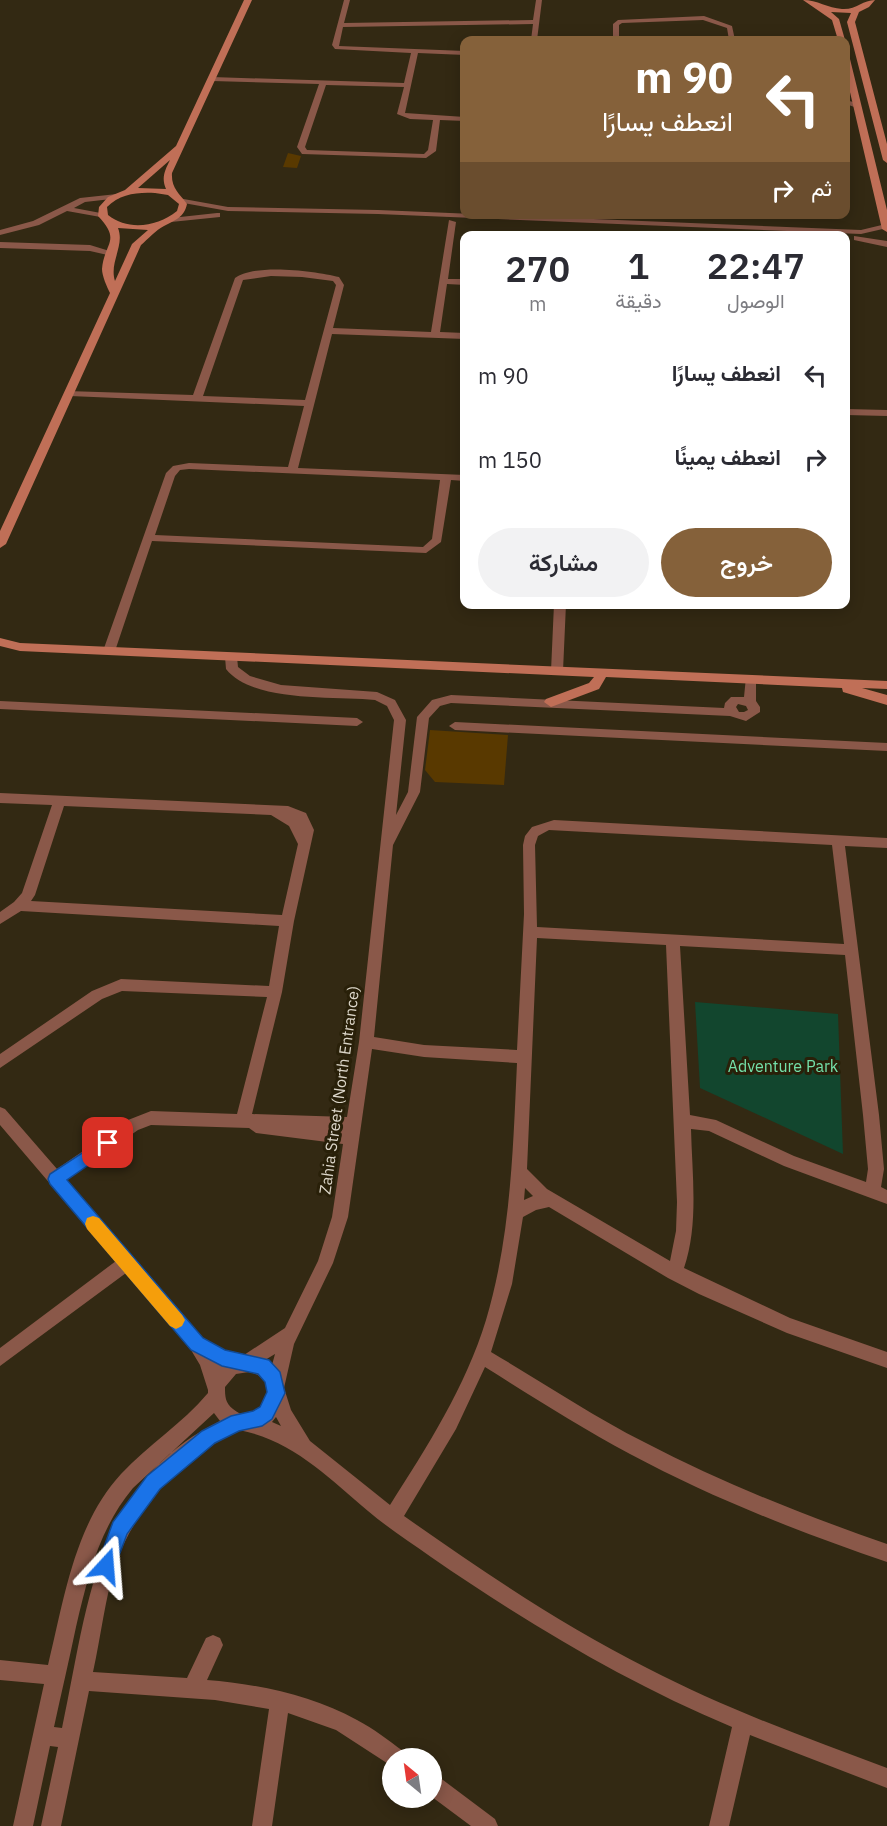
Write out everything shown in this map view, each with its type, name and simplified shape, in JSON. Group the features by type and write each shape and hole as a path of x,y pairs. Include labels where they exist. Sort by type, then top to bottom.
{"street":[{"path":"171,220 183,208 168,186 167,177 248,0"},
{"path":"347,0 335,45 337,48 460,53"},
{"path":"534,36 539,0"},
{"path":"807,0 835,18 841,36"},
{"path":"822,8 857,9 867,6 871,0"},
{"path":"857,9 851,22 887,160"},
{"path":"616,36 616,24 620,21 704,18 730,27 731,36"},
{"path":"340,25 536,22"},
{"path":"416,52 406,85 401,114 437,119 460,119"},
{"path":"212,79 406,85"},
{"path":"323,83 301,147 305,152 426,156 432,151 437,119"},
{"path":"850,99 857,106 887,228 850,231"},
{"path":"127,192 181,146"},
{"path":"114,292 106,270 117,235 107,219 106,203 127,192 152,190 228,209 460,215"},
{"path":"0,233 36,223 83,200 117,196"},
{"path":"69,208 133,227 159,225"},
{"path":"0,544 137,244 159,225 171,220 224,215 674,231"},
{"path":"578,219 839,231"},
{"path":"435,335 452,222"},
{"path":"850,237 887,244"},
{"path":"0,245 90,248 112,253"},
{"path":"197,398 241,276 254,273 324,276 336,279 340,285 292,470"},
{"path":"443,281 460,282"},
{"path":"328,330 460,336"},
{"path":"70,393 309,403"},
{"path":"850,412 887,414"},
{"path":"109,651 170,475 177,468 189,466 460,478"},
{"path":"148,538 421,551 430,549 437,540 446,477"},
{"path":"557,671 560,609"},
{"path":"0,642 20,647 887,685"},
{"path":"0,652 20,647"},
{"path":"231,657 230,666 236,672 261,686 368,695 385,699 399,714 400,728 387,825 389,843"},
{"path":"551,702 594,686 600,680 600,673"},
{"path":"731,679 736,728 734,740"},
{"path":"749,716 754,710 750,702 750,680"},
{"path":"768,681 835,687 887,700"},
{"path":"389,843 415,784 421,730 426,712 443,701 551,702 733,709 749,716 757,741"},
{"path":"733,709 750,702"},
{"path":"0,705 357,722"},
{"path":"455,726 887,747"},
{"path":"400,728 421,730"},
{"path":"393,781 404,786 415,784"},
{"path":"0,798 269,812 294,823 303,841 275,992 243,1122"},
{"path":"0,919 19,906 31,889 59,802"},
{"path":"392,1518 442,1437 482,1356 504,1283 519,1170 531,932 531,856 537,842 545,834 569,827 887,843"},
{"path":"683,1121 711,1125 789,1161 880,1194 838,841"},
{"name":"Zahia Street (North Entrance)","path":"276,1389 283,1353 291,1332 315,1286 340,1217 365,1047 389,843"},
{"path":"19,906 287,921"},
{"path":"531,932 673,942 850,950"},
{"path":"673,942 683,1121 685,1225 682,1249 674,1273"},
{"path":"2,1060 105,990 121,985 275,992"},
{"path":"365,1047 409,1053 424,1051 524,1057"},
{"path":"0,1114 197,1344 207,1361 223,1413 241,1422 270,1428 304,1445 392,1518 565,1634 680,1695 744,1723 887,1778"},
{"path":"56,1179 134,1125 151,1118 243,1122 276,1130 353,1131"},
{"path":"519,1170 532,1187 551,1200 674,1273 787,1325 887,1360"},
{"path":"515,1213 533,1203 551,1200"},
{"path":"0,1358 126,1263"},
{"path":"22,1826 83,1558 103,1514 130,1476 194,1425 216,1393 225,1373 291,1332"},
{"path":"197,1344 222,1358 263,1366 269,1371 290,1425 304,1445"},
{"path":"482,1356 608,1432 669,1464 838,1537 887,1553"},
{"path":"51,1826 106,1566 129,1512 154,1482 199,1444 241,1422 256,1420 266,1413 276,1389"},
{"path":"192,1689 213,1645"},
{"path":"0,1670 56,1675"},
{"path":"81,1681 192,1689 280,1701 344,1724 382,1749"},
{"path":"262,1826 280,1701"},
{"path":"720,1826 744,1723"},
{"path":"42,1736 70,1739"},
{"path":"442,1792 488,1826"}],"green space":[{"name":"Adventure Park","path":"695,1002 838,1014 843,1154 700,1088"}],"building":[{"path":"288,153 301,156 297,168 283,167"},
{"path":"430,730 508,735 504,785 435,782 425,770"}],"slow traffic":[{"path":"93,1224 176,1320"}],"route":[{"path":"106,1566 112,1547 129,1512 154,1482 208,1437 227,1426 237,1422 256,1420 266,1413 273,1404 276,1393 273,1378 263,1366 242,1364 222,1358 197,1344 56,1179 108,1143"}]}
